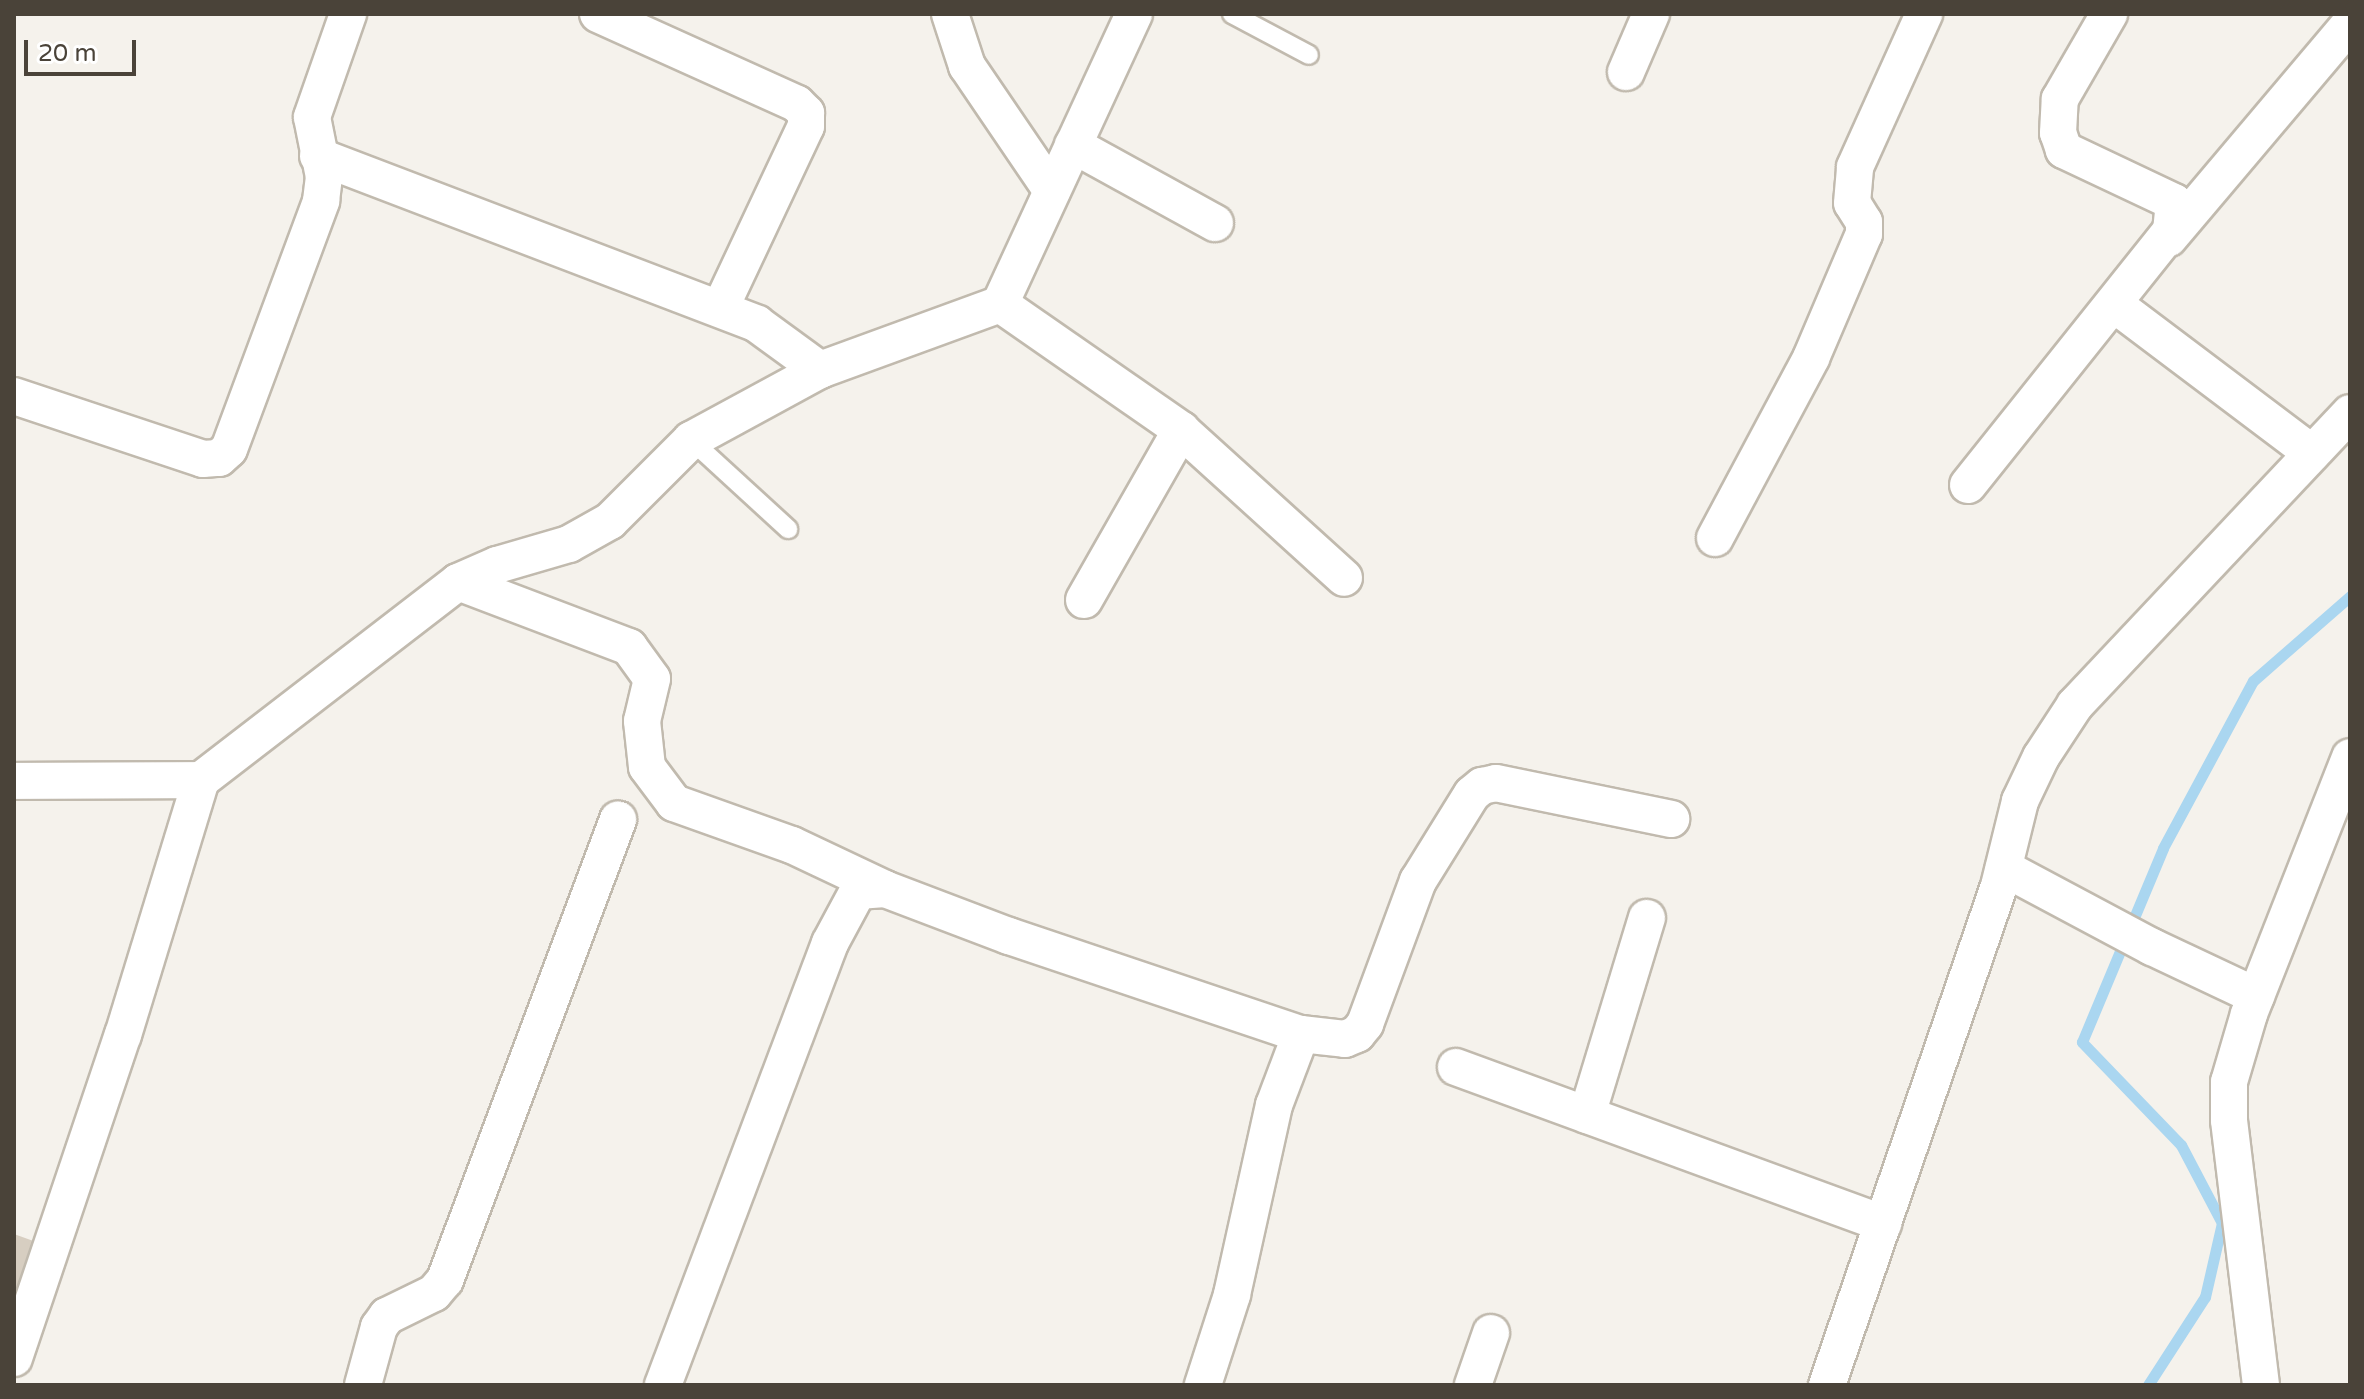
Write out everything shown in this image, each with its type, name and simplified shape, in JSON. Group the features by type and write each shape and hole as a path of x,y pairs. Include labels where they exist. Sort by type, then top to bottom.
{"street":[{"path":"14,396 203,459 219,458 229,449 321,201 324,177 312,117 348,14"},
{"path":"950,14 967,66 1052,191"},
{"path":"14,1358 123,1035 201,780 458,582 497,565 569,544 610,521 691,440 820,370 1000,304 1134,14"},
{"path":"1626,72 1651,14"},
{"path":"1715,538 1811,358 1864,234 1864,222 1852,203 1855,167 1924,14"},
{"path":"2109,14 2060,99 2058,133 2064,150 2174,202 2171,231 2160,248"},
{"path":"609,16 797,104 806,113 806,126 720,309"},
{"path":"1968,485 2160,248 2350,24"},
{"path":"1073,145 1215,223"},
{"path":"318,156 757,324 820,370"},
{"path":"1000,304 1181,430 1344,578"},
{"path":"2114,304 2312,453"},
{"path":"1827,1385 2004,868 2020,801 2041,757 2075,705 2350,413"},
{"path":"1084,600 1181,430"},
{"path":"458,582 629,647 652,679 642,721 647,767 674,803 792,845 885,889 1009,936 1301,1034 1345,1039 1357,1034 1365,1024 1418,881 1457,816 1482,786 1496,783 1671,819"},
{"path":"2261,1385 2229,1107 2229,1082 2256,996 2348,766"},
{"path":"14,781 201,780"},
{"path":"363,1385 379,1327 387,1316 434,1293 445,1280 618,819"},
{"path":"2004,868 2152,947 2256,996"},
{"path":"663,1385 830,943 858,891 885,889"},
{"path":"1587,1115 1647,918"},
{"path":"1203,1385 1232,1295 1274,1105 1301,1034"},
{"path":"1456,1067 1883,1223"},
{"path":"1473,1385 1491,1333"}],"lane":[{"path":"1232,14 1309,55"},
{"path":"691,440 788,529"}],"building":[{"path":"14,1234 50,1247 14,1346"}],"waterway":[{"path":"2148,1385 2205,1297 2222,1223 2181,1145 2082,1042 2163,848 2253,681 2350,596"}]}
